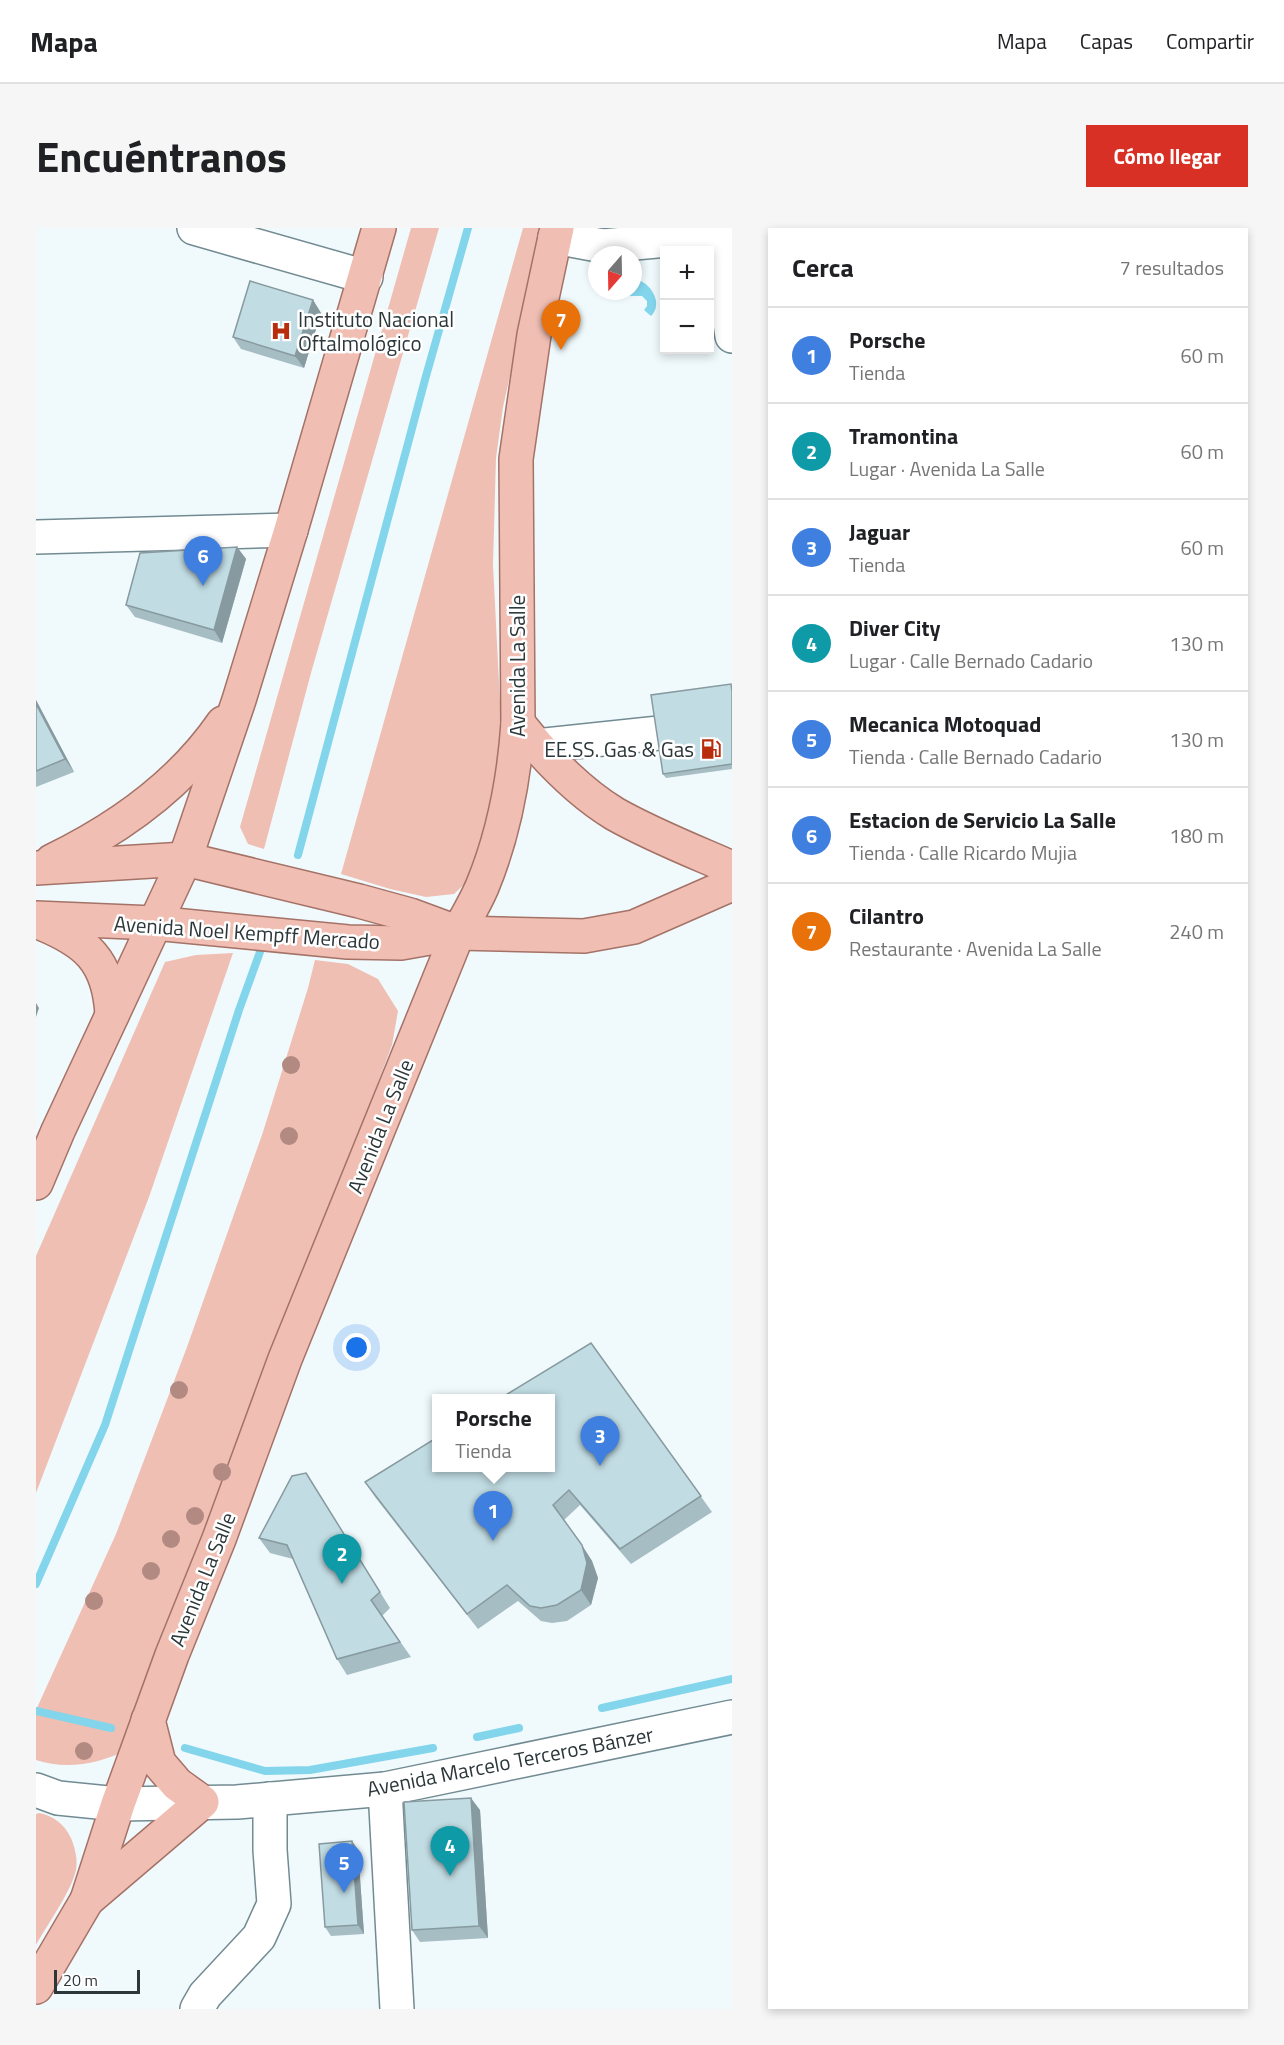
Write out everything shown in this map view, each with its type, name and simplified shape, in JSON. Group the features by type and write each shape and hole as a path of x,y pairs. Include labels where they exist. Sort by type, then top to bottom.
{"main road":[{"path":"36,1183 185,859 239,700 380,228"},
{"name":"Avenida La Salle","path":"36,1987 87,1900 148,1720 219,1539 285,1359 458,933 481,889 499,843 516,764 527,735 516,459 534,335 556,232"},
{"path":"37,868 106,833 166,787 193,760 239,700"},
{"path":"527,735 560,771 615,813 671,842 732,868"},
{"name":"Avenida Noel Kempff Mercado","path":"37,868 185,859 410,915 458,933"},
{"name":"Avenida Noel Kempff Mercado","path":"36,919 154,923 340,941 401,943 458,933 584,936 634,927 732,884"},
{"path":"36,919 63,932 87,950 104,971 109,987 112,1015"},
{"path":"87,1900 201,1802 177,1784 159,1763 148,1720"}],"street":[{"path":"194,228 366,277"},
{"path":"556,232 603,246 724,235 732,336"},
{"path":"36,537 291,530"},
{"path":"527,735 659,733"},
{"name":"Avenida Marcelo Terceros Bánzer","path":"36,1791 58,1798 118,1804 270,1799 385,1789 732,1717"},
{"path":"385,1789 397,2009"},
{"path":"197,2009 205,1995 259,1937 274,1904 270,1850 270,1799"}],"shaded area":[{"path":"411,228 439,228 311,673 264,849 248,844 240,827"},
{"path":"523,228 543,228 503,407 496,458 493,565 500,702 500,770 472,877 454,894 426,897 341,874"},
{"path":"233,953 149,1197 36,1493 36,1256 165,962 196,955"},
{"path":"315,960 348,964 378,979 398,1011 392,1045 127,1750 105,1759 82,1764 59,1765 36,1760 36,1710 116,1534 187,1347 262,1135"},
{"path":"39,1813 58,1821 65,1829 71,1838 77,1862 69,1888 36,1945 36,1814"}],"water":[{"path":"642,282 651,289 656,300 655,311 651,316 644,310 647,301 642,296"}],"building":[{"name":"Instituto Nacional Oftalmológico","path":"250,281 313,300 295,356 233,337"},
{"path":"237,547 214,630 126,605 140,553"},
{"path":"731,684 732,764 663,774 651,695"},
{"path":"36,704 65,759 36,771"},
{"path":"591,1343 701,1496 620,1549 569,1490 553,1505 582,1545 587,1563 581,1590 557,1605 541,1608 530,1606 507,1585 467,1614 365,1482 432,1440 432,1472 555,1472 555,1394 508,1394"},
{"path":"306,1473 380,1592 371,1600 400,1642 337,1659 287,1545 259,1538 292,1476"},
{"path":"471,1798 479,1926 412,1930 404,1802"},
{"path":"352,1841 358,1925 325,1927 319,1844"}],"waterway":[{"path":"298,855 426,376 468,228"},
{"path":"36,1584 105,1425 239,1010 260,952"},
{"path":"602,1708 732,1679"},
{"path":"36,1711 111,1728"},
{"path":"477,1737 519,1728"},
{"path":"185,1748 265,1771 310,1770 433,1748"}],"place":[{"name":"Instituto Nacional Oftalmológico","path":"281,331"},
{"name":"Cilantro","path":"561,350"},
{"name":"Estacion de Servicio La Salle","path":"203,586"},
{"name":"EE.SS. Gas & Gas","path":"711,749"},
{"name":"Jaguar","path":"600,1466"},
{"name":"Porsche","path":"493,1541"},
{"name":"Tramontina","path":"342,1584"},
{"name":"Diver City","path":"450,1876"},
{"name":"Mecanica Motoquad","path":"344,1893"}]}
